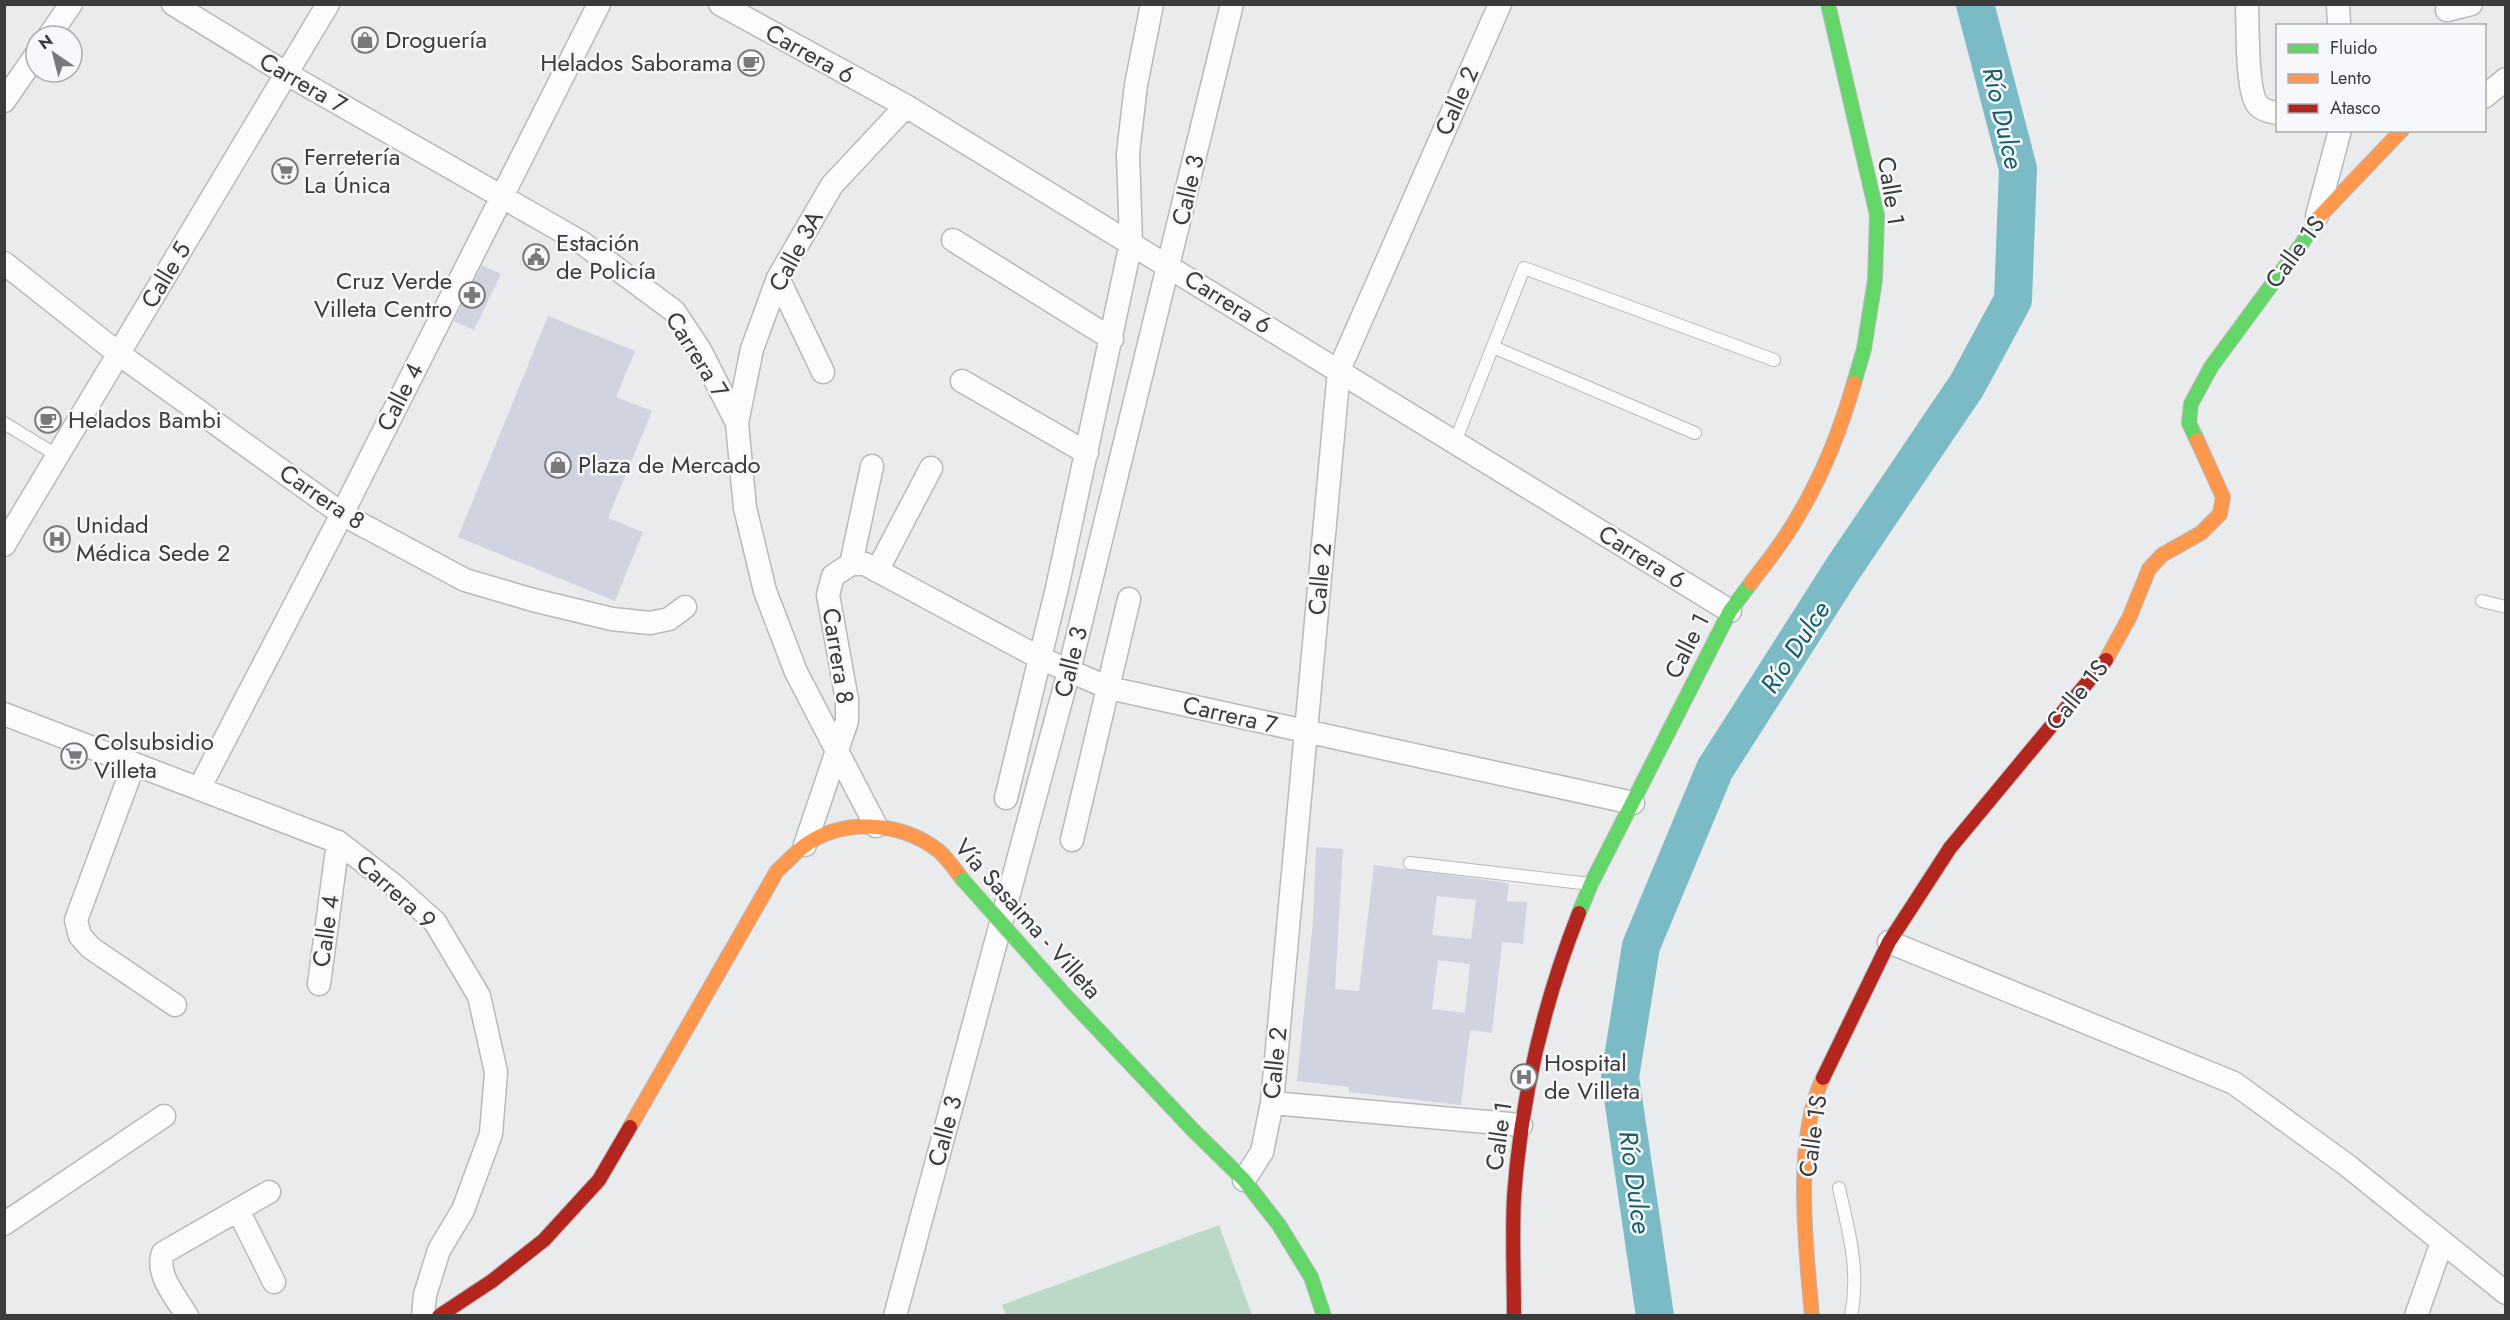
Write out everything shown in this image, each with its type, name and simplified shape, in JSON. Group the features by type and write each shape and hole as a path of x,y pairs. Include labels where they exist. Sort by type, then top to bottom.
{"street":[{"path":"57,24 71,4"},
{"name":"Carrera 7","path":"173,4 287,74 581,242 674,311 700,350 737,423 745,508 765,591 796,672 876,826"},
{"name":"Calle 5","path":"4,545 328,4"},
{"name":"Calle 4","path":"199,789 342,514 599,4"},
{"name":"Carrera 6","path":"720,4 906,106 1730,610"},
{"name":"Calle 3","path":"1006,798 1087,453 1131,243 1128,153 1136,85 1152,4"},
{"name":"Calle 3","path":"895,1316 1070,671 1170,267 1232,4"},
{"name":"Calle 2","path":"1244,1180 1262,1152 1272,1102 1339,370 1500,4"},
{"name":"Calle 1","path":"1514,1316 1514,1199 1521,1125 1541,1029 1559,964 1591,884 1730,610 1787,534 1818,479 1842,424 1864,349 1875,280 1877,215 1828,4"},
{"path":"2247,4 2252,92 2257,106 2276,113"},
{"path":"2338,4 2339,24"},
{"path":"2446,13 2471,4"},
{"path":"4,101 24,72"},
{"path":"2486,95 2505,79"},
{"name":"Calle 3A","path":"737,423 752,349 778,278 832,185 906,106"},
{"path":"2316,220 2339,132"},
{"name":"Calle 1S","path":"1812,1316 1804,1224 1806,1146 1817,1090 1889,942 1950,848 2108,657 2130,616 2149,569 2162,555 2201,533 2220,514 2223,497 2189,423 2191,404 2211,367 2301,245 2316,220 2400,132"},
{"path":"953,240 1112,339"},
{"name":"Carrera 8","path":"4,263 119,354 342,514 465,580 533,600 612,619 650,624 669,619 685,607"},
{"path":"778,278 823,372"},
{"path":"962,381 1087,453"},
{"path":"851,564 872,466"},
{"path":"877,571 931,468"},
{"name":"Carrera 7","path":"851,564 865,564 1040,658 1109,688 1633,803"},
{"name":"Carrera 8","path":"836,747 847,721 847,700 828,595 833,576 851,564"},
{"path":"1072,840 1129,599"},
{"name":"Carrera 9","path":"4,714 338,842 396,887 435,922 479,996 496,1072 491,1134 463,1210 439,1250 425,1294 423,1316"},
{"path":"805,845 836,747"},
{"path":"134,764 76,920 80,936 91,948 175,1005"},
{"name":"Vía Sasaima - Villeta","path":"439,1316 492,1281 543,1240 598,1180 690,1026 777,872 805,845 836,830 876,826 908,833 940,852 1069,999 1193,1130 1244,1180 1280,1225 1311,1277 1324,1316"},
{"name":"Calle 4","path":"319,984 338,842"},
{"path":"1889,942 2234,1083 2348,1166 2505,1293"},
{"path":"1272,1102 1521,1125"},
{"path":"4,1224 164,1116"},
{"path":"187,1316 160,1270 159,1262 163,1253 269,1192"},
{"path":"238,1210 274,1282"},
{"path":"2416,1316 2442,1242"}],"lane":[{"path":"1455,442 1524,268 1774,360"},
{"path":"1493,347 1695,433"},
{"path":"4,423 58,456"},
{"path":"2482,601 2505,607"},
{"path":"1410,863 1591,884"},
{"path":"1839,1188 1852,1241 1856,1290 1851,1316"}],"green space":[{"path":"1219,1225 1252,1315 1006,1315 1002,1305"}],"building":[{"path":"482,265 501,274 474,330 454,321"},
{"name":"Plaza de Mercado","path":"548,316 635,351 616,397 652,411 608,518 643,532 615,601 458,537"},
{"path":"1316,847 1343,849 1335,989 1359,991 1374,865 1509,883 1507,901 1527,902 1523,944 1502,942 1492,1033 1470,1030 1461,1105 1349,1092 1349,1087 1297,1081 1313,921","holes":["1437,896 1476,900 1471,939 1432,935","1438,960 1470,964 1465,1013 1432,1009"]}],"waterway":[{"name":"Río Dulce","path":"1655,1316 1620,1077 1641,946 1715,769 1844,567 1967,385 2013,300 2018,169 1975,4"}],"traffic: fast":[{"path":"1828,4 1877,215 1875,280 1864,349 1854,383"},
{"path":"2197,440 2189,423 2191,404 2211,367 2301,245 2318,218"},
{"path":"1579,913 1591,884 1730,611 1751,583"},
{"path":"963,880 1069,999"},
{"path":"1069,999 1193,1130 1244,1180 1279,1225 1311,1277 1324,1316"}],"traffic: slow":[{"path":"2318,218 2400,132"},
{"path":"1751,583 1783,540 1808,498 1834,442 1854,383"},
{"path":"2106,660 2130,616 2149,569 2162,555 2201,533 2220,514 2223,497 2197,440"},
{"path":"630,1127 777,871 804,846 837,830 855,827 891,829 924,841 939,851 963,880"},
{"path":"1812,1316 1805,1228 1805,1163 1814,1103 1823,1078"}],"traffic: jam":[{"path":"1823,1078 1889,942 1950,848 2106,660"},
{"path":"1514,1316 1514,1197 1522,1124 1544,1017 1579,913"},
{"path":"439,1316 492,1281 544,1240 599,1180 630,1127"}],"place":[{"name":"Droguería","path":"365,40"},
{"name":"Helados Saborama","path":"751,63"},
{"name":"Ferretería La Única","path":"285,171"},
{"name":"Estación de Policía","path":"536,257"},
{"name":"Cruz Verde Villeta Centro","path":"472,295"},
{"name":"Helados Bambi","path":"48,420"},
{"name":"Plaza de Mercado","path":"558,465"},
{"name":"Unidad Médica Sede 2","path":"57,539"},
{"name":"Colsubsidio Villeta","path":"74,756"},
{"name":"Hospital de Villeta","path":"1524,1077"}]}
